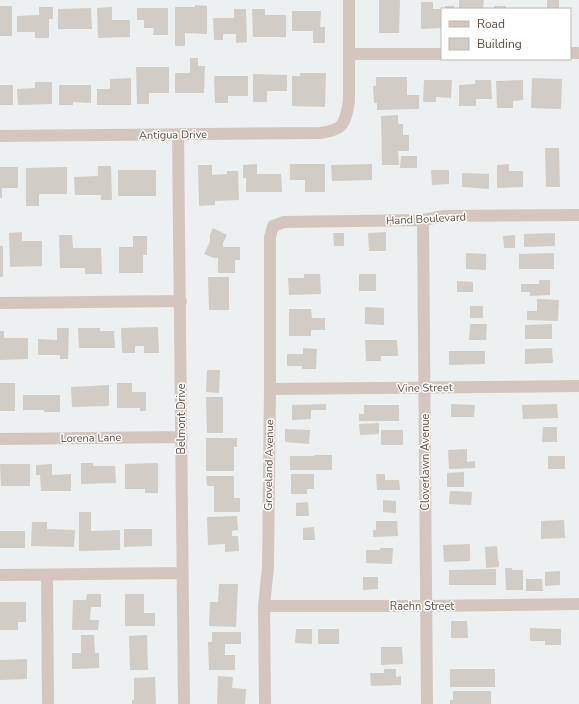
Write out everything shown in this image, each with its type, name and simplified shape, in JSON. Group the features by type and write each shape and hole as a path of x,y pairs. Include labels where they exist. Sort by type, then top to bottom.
{"street":[{"path":"349,0 349,54 441,54"},
{"name":"Antigua Drive","path":"0,136 320,134 334,131 343,124 349,101 349,54"},
{"name":"Belmont Drive","path":"178,135 181,301 184,704"},
{"name":"Hand Boulevard","path":"273,226 284,222 423,220 444,216 579,215"},
{"name":"Cloverlawn Avenue","path":"423,220 428,704"},
{"name":"Groveland Avenue","path":"265,704 264,606 268,567 270,237 273,226"},
{"path":"0,303 181,301"},
{"name":"Vine Street","path":"270,389 579,386"},
{"name":"Lorena Lane","path":"0,439 182,437"},
{"path":"0,575 182,573"},
{"path":"47,574 48,704"},
{"name":"Raehn Street","path":"264,606 579,604"}],"building":[{"path":"379,0 400,0 399,33 379,33"},
{"path":"459,0 484,0 483,8 459,8"},
{"path":"547,0 559,0 559,8 547,8"},
{"path":"421,2 433,2 433,9 441,9 441,28 421,29"},
{"path":"195,5 207,6 207,34 185,33 185,46 175,46 175,7 195,7"},
{"path":"0,6 12,6 12,36 0,36"},
{"path":"445,6 454,6 454,8 445,8"},
{"path":"494,6 506,6 506,8 494,8"},
{"path":"39,7 53,7 53,19 49,19 49,38 35,38 35,32 17,32 17,16 39,15"},
{"path":"112,7 112,20 130,20 130,37 98,38 97,8"},
{"path":"91,8 92,29 58,29 58,9"},
{"path":"137,8 168,8 168,35 153,35 154,28 144,28 144,20 137,20"},
{"path":"234,9 246,9 247,42 236,43 236,34 223,34 223,40 214,40 213,18 234,18"},
{"path":"252,9 265,9 265,15 286,15 286,37 253,37"},
{"path":"292,11 321,11 320,27 325,27 325,43 313,43 313,31 292,31"},
{"path":"190,58 198,58 198,66 205,66 204,93 175,93 175,73 190,73"},
{"path":"136,67 169,67 169,93 149,93 149,104 137,104"},
{"path":"300,73 326,73 325,107 292,106 292,76 300,76"},
{"path":"253,74 287,75 287,91 267,91 267,102 253,102"},
{"path":"214,76 248,76 248,96 228,96 228,103 215,103"},
{"path":"376,77 407,77 407,95 419,95 419,109 377,110 377,103 374,103 373,86 376,86"},
{"path":"131,78 131,105 97,105 97,89 110,89 110,79"},
{"path":"532,78 562,79 561,109 531,108"},
{"path":"424,80 452,80 451,98 436,97 436,102 423,102"},
{"path":"475,80 491,80 492,99 476,99 476,106 459,106 459,85 475,84"},
{"path":"523,80 523,100 513,101 513,108 497,108 496,81"},
{"path":"35,82 52,82 52,104 18,105 17,89 35,88"},
{"path":"0,85 13,85 13,105 0,105"},
{"path":"59,85 91,85 91,103 73,102 73,105 59,105"},
{"path":"398,115 398,124 403,124 403,135 409,135 409,151 398,151 399,165 382,165 381,116"},
{"path":"545,148 559,148 560,187 546,187"},
{"path":"401,156 417,156 417,168 400,168"},
{"path":"257,164 257,174 281,174 282,192 246,192 246,178 243,178 243,165"},
{"path":"290,164 325,164 325,192 305,192 305,180 290,180"},
{"path":"372,164 372,180 332,181 331,165"},
{"path":"509,164 509,171 523,171 523,187 497,188 497,165"},
{"path":"198,165 212,165 212,175 227,174 227,171 238,171 239,200 215,201 215,205 199,206"},
{"path":"98,166 111,166 112,200 101,200 101,195 75,195 74,177 98,176"},
{"path":"0,167 18,167 18,188 2,188 2,198 0,198"},
{"path":"67,167 67,194 39,194 39,206 26,206 26,168"},
{"path":"118,170 156,170 156,196 118,196"},
{"path":"431,170 449,170 449,184 432,185"},
{"path":"462,173 489,174 489,189 462,187"},
{"path":"213,228 227,235 223,243 223,247 240,247 240,260 235,260 235,273 218,273 218,258 204,254 210,242 210,235"},
{"path":"22,232 22,241 42,241 42,266 10,267 9,233"},
{"path":"386,232 386,251 369,251 368,233"},
{"path":"333,233 344,233 344,246 334,246"},
{"path":"555,233 555,246 524,247 524,234"},
{"path":"59,235 72,235 73,248 101,248 102,274 85,274 85,268 60,268"},
{"path":"515,235 515,248 504,248 503,236"},
{"path":"133,236 147,236 147,255 143,255 143,273 119,273 119,247 133,247"},
{"path":"0,246 3,246 3,277 0,277"},
{"path":"466,253 486,254 486,270 466,269"},
{"path":"554,253 554,269 519,269 519,254"},
{"path":"304,274 320,274 321,294 289,295 288,278 304,278"},
{"path":"359,274 376,274 376,291 359,291"},
{"path":"208,277 229,277 229,310 209,310"},
{"path":"539,280 550,280 550,295 530,296 530,292 521,292 521,284 539,284"},
{"path":"457,281 473,282 473,292 457,292"},
{"path":"537,299 559,300 558,321 527,320 527,311 537,311"},
{"path":"470,306 483,306 483,318 470,318"},
{"path":"365,307 384,308 384,325 365,324"},
{"path":"289,309 311,309 312,318 325,318 325,330 311,330 311,336 289,336"},
{"path":"470,324 487,324 486,340 469,340"},
{"path":"552,324 552,339 525,339 525,325"},
{"path":"158,327 159,353 144,353 144,346 135,346 135,353 122,353 121,328"},
{"path":"57,328 69,328 68,359 60,359 60,355 38,355 38,339 57,340"},
{"path":"78,328 100,328 100,331 114,331 115,348 79,348"},
{"path":"0,331 4,331 4,338 28,338 28,359 0,360"},
{"path":"365,340 397,340 398,356 381,356 381,361 366,361"},
{"path":"303,348 317,349 316,369 302,369 302,366 287,366 287,354 303,354"},
{"path":"552,348 553,363 525,364 525,349"},
{"path":"449,351 485,351 485,364 449,365"},
{"path":"207,370 220,370 219,393 206,392"},
{"path":"0,383 15,383 15,411 0,411"},
{"path":"117,383 132,383 132,392 146,392 146,411 140,411 140,408 117,408"},
{"path":"109,385 109,406 72,407 71,387"},
{"path":"23,395 60,395 60,412 23,410"},
{"path":"206,397 223,397 223,433 207,433"},
{"path":"326,404 326,410 311,410 311,419 292,420 292,405"},
{"path":"451,404 475,405 474,417 451,417"},
{"path":"557,404 558,418 523,419 522,405"},
{"path":"364,405 399,405 399,421 359,421 359,414 364,414"},
{"path":"379,423 379,434 360,435 359,424"},
{"path":"543,427 557,427 557,442 542,442"},
{"path":"285,429 310,430 309,444 285,442"},
{"path":"381,430 403,430 403,445 381,445"},
{"path":"206,438 237,438 237,447 234,447 234,471 206,471"},
{"path":"467,449 467,462 475,461 475,468 449,469 448,450"},
{"path":"332,455 332,470 290,470 290,456"},
{"path":"548,456 565,456 565,469 548,469"},
{"path":"81,463 93,463 93,466 115,466 116,483 81,484"},
{"path":"158,463 158,493 145,493 145,489 125,489 125,464"},
{"path":"0,464 30,464 30,486 1,486"},
{"path":"52,464 52,475 71,474 71,491 41,491 40,475 36,475 36,465"},
{"path":"464,472 464,487 447,487 447,473"},
{"path":"291,474 314,474 314,489 307,489 307,494 291,494"},
{"path":"376,474 385,474 385,480 399,480 400,490 377,490"},
{"path":"206,476 234,476 234,498 240,498 240,512 214,512 214,486 207,486"},
{"path":"450,491 472,492 471,505 449,504"},
{"path":"383,500 396,501 396,513 383,512"},
{"path":"308,502 309,516 296,516 296,503"},
{"path":"79,512 91,512 91,531 120,530 120,550 79,551"},
{"path":"237,516 238,530 232,531 232,536 238,536 239,551 225,552 225,544 208,545 207,517"},
{"path":"564,520 565,538 541,539 541,521"},
{"path":"376,521 397,521 398,536 373,537 373,530 376,530"},
{"path":"32,522 47,522 47,529 75,530 74,547 31,546"},
{"path":"314,527 315,540 303,540 303,528"},
{"path":"124,529 152,529 152,546 124,547"},
{"path":"0,531 25,531 25,548 0,548"},
{"path":"470,544 470,561 444,562 443,545"},
{"path":"497,546 499,567 486,568 485,547"},
{"path":"380,548 393,548 392,564 366,563 366,550 380,550"},
{"path":"505,568 512,568 512,570 523,570 523,590 506,590"},
{"path":"496,569 496,585 449,585 449,570"},
{"path":"560,571 560,585 545,586 545,572"},
{"path":"363,577 378,577 378,589 363,590"},
{"path":"526,579 542,579 543,591 526,591"},
{"path":"219,584 238,584 236,627 209,626 210,602 218,602"},
{"path":"87,594 101,594 101,607 91,607 90,620 99,620 98,630 72,630 73,600 86,600"},
{"path":"125,594 144,594 144,613 155,613 155,626 125,626"},
{"path":"0,602 26,602 26,622 18,622 18,630 0,630"},
{"path":"451,621 467,621 468,638 451,638"},
{"path":"530,628 561,629 561,645 545,645 545,641 530,641"},
{"path":"296,629 312,629 312,644 295,643"},
{"path":"318,629 339,629 339,644 318,644"},
{"path":"212,632 241,632 241,644 225,644 225,655 235,655 235,670 209,670 208,642 212,642"},
{"path":"81,635 94,635 95,653 99,653 99,668 72,669 72,653 81,653"},
{"path":"147,635 148,670 130,670 129,636"},
{"path":"381,647 402,647 403,664 381,665"},
{"path":"27,659 27,679 0,680 0,660"},
{"path":"384,669 396,669 396,677 401,676 401,685 371,686 370,673 384,673"},
{"path":"450,669 495,669 495,687 450,687"},
{"path":"218,676 233,677 232,688 246,689 245,704 217,704"},
{"path":"155,677 156,704 132,704 132,700 134,700 134,678"},
{"path":"453,691 491,691 491,704 450,704 450,700 453,700"}]}
